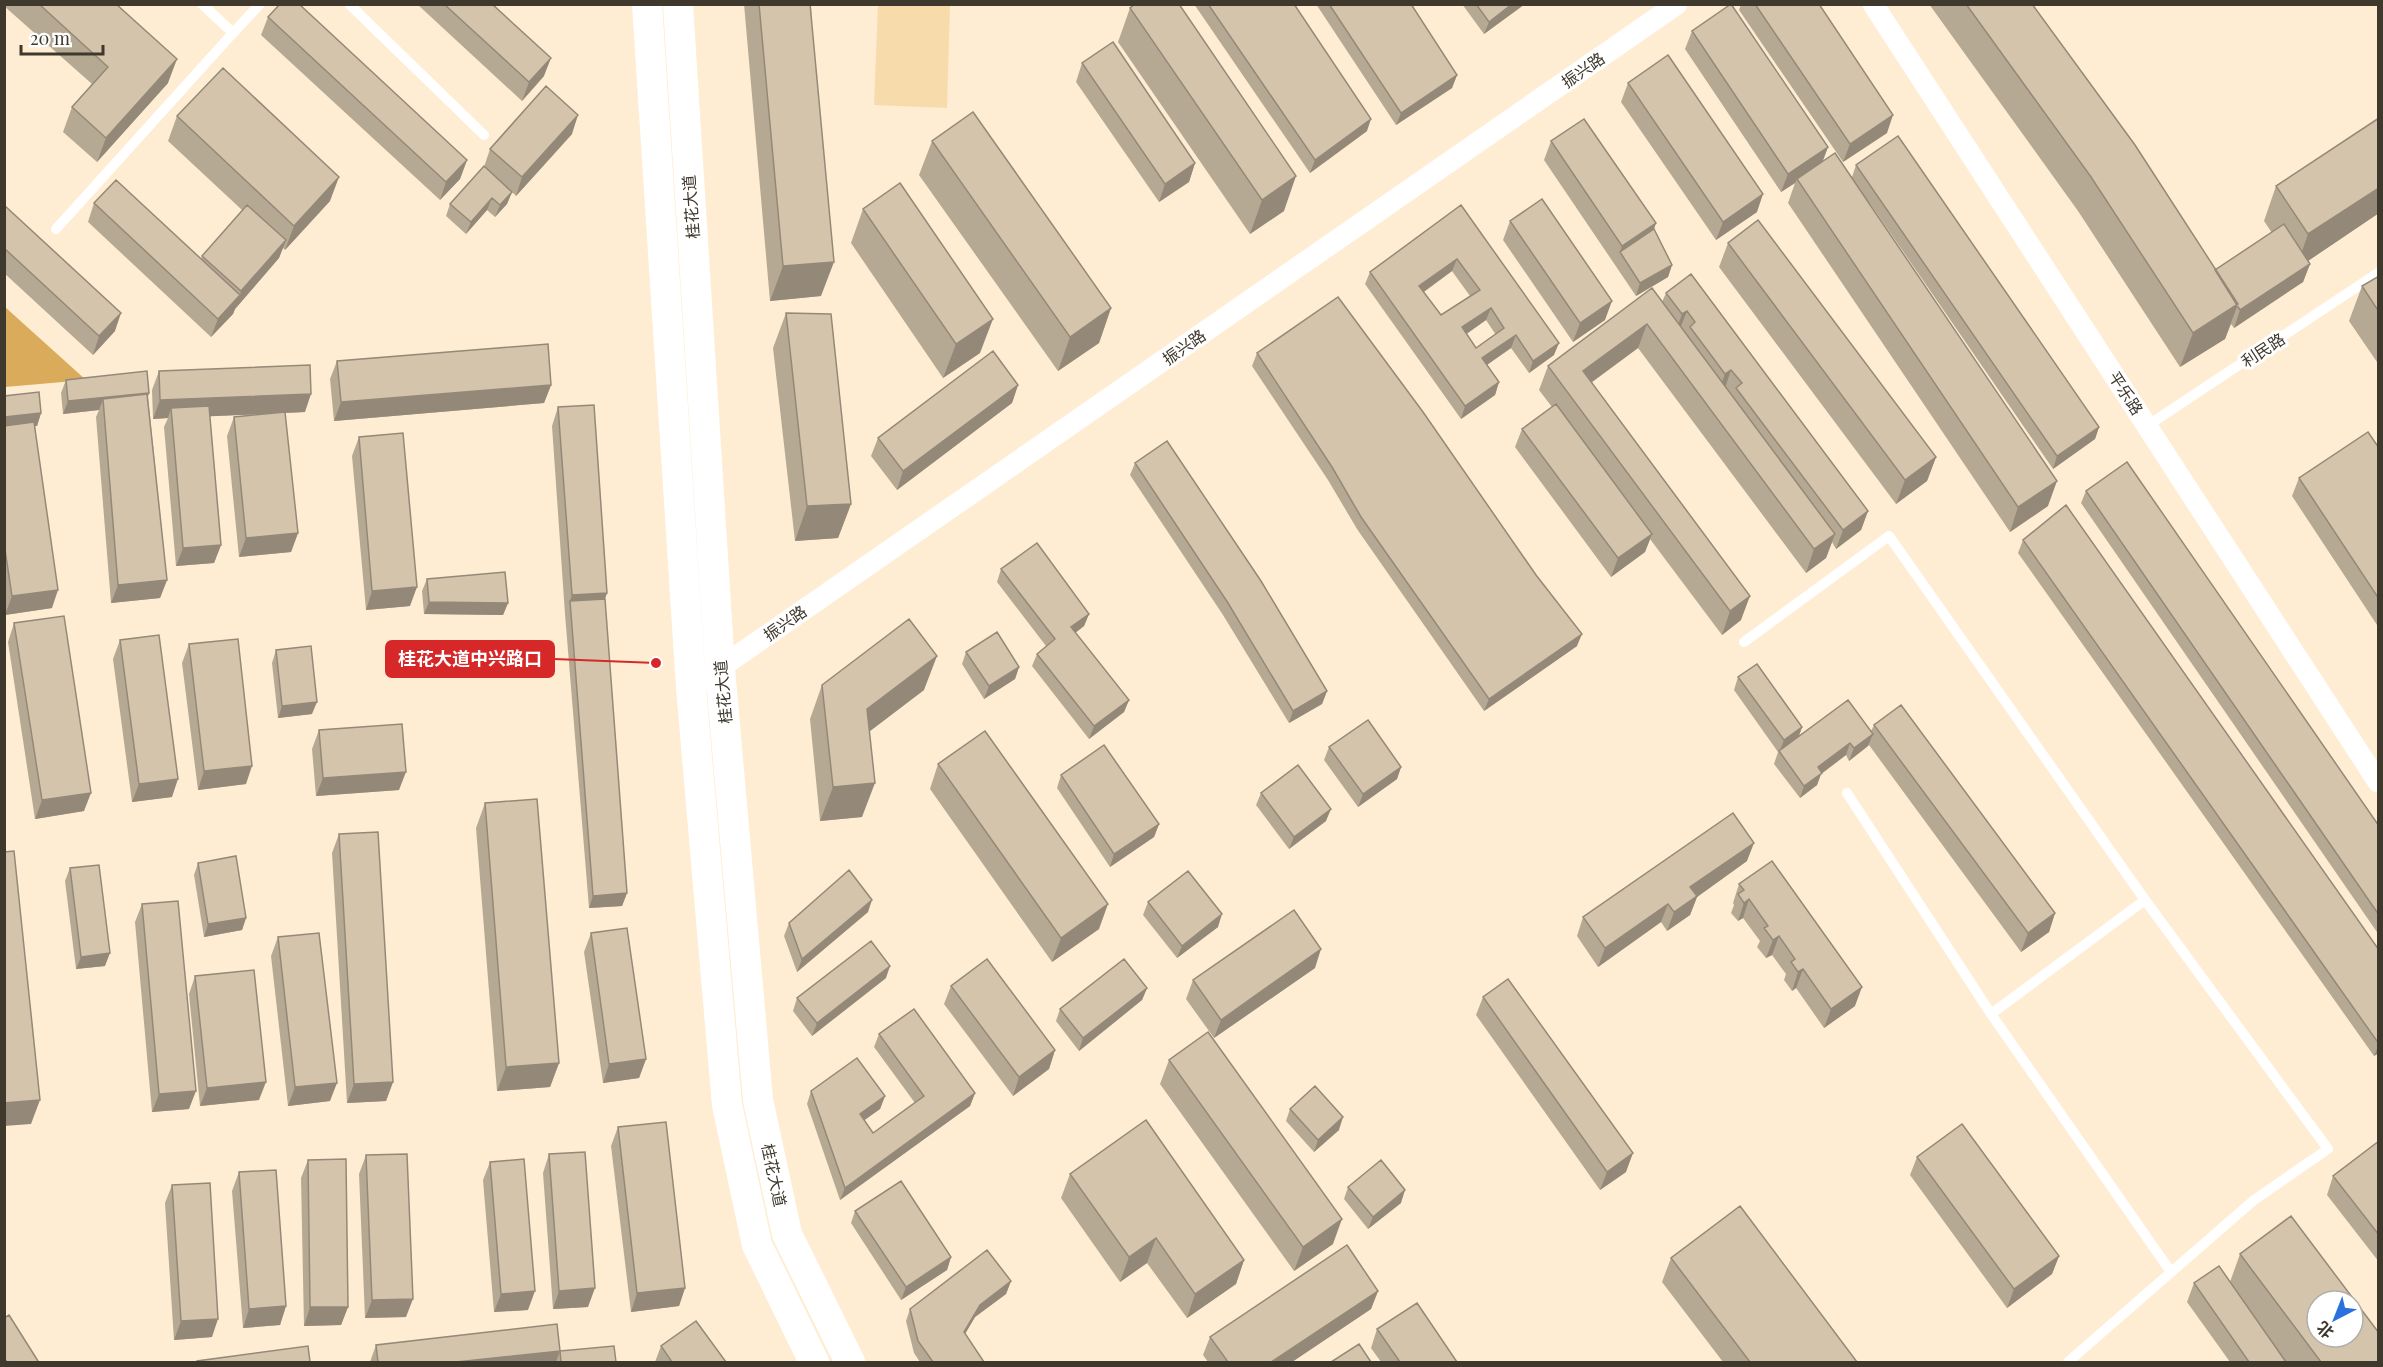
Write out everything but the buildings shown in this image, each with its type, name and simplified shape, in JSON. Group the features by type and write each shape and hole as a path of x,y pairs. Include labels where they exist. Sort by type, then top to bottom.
{"main road":[{"name":"桂花大道","path":"647,4 691,688 727,1105 757,1245 814,1362"},
{"name":"桂花大道","path":"678,4 720,668 758,1100 787,1234 850,1362"}],"street":[{"name":"振兴路","path":"691,688 1677,4"},
{"name":"平乐路","path":"1873,4 2379,782"}],"lane":[{"path":"202,4 233,33"},
{"path":"56,229 260,4"},
{"path":"348,4 484,135"},
{"name":"利民路","path":"2147,426 2379,273"},
{"path":"1744,642 1889,536 2145,900 2328,1149 2254,1200 2068,1362"},
{"path":"1846,793 1991,1014 2171,1272"},
{"path":"1991,1014 2145,900"}],"shaded area":[{"path":"878,5 950,5 947,108 874,105"},
{"path":"5,307 86,380 5,387"}],"place":[{"name":"桂花大道中兴路口","path":"656,663"}]}
